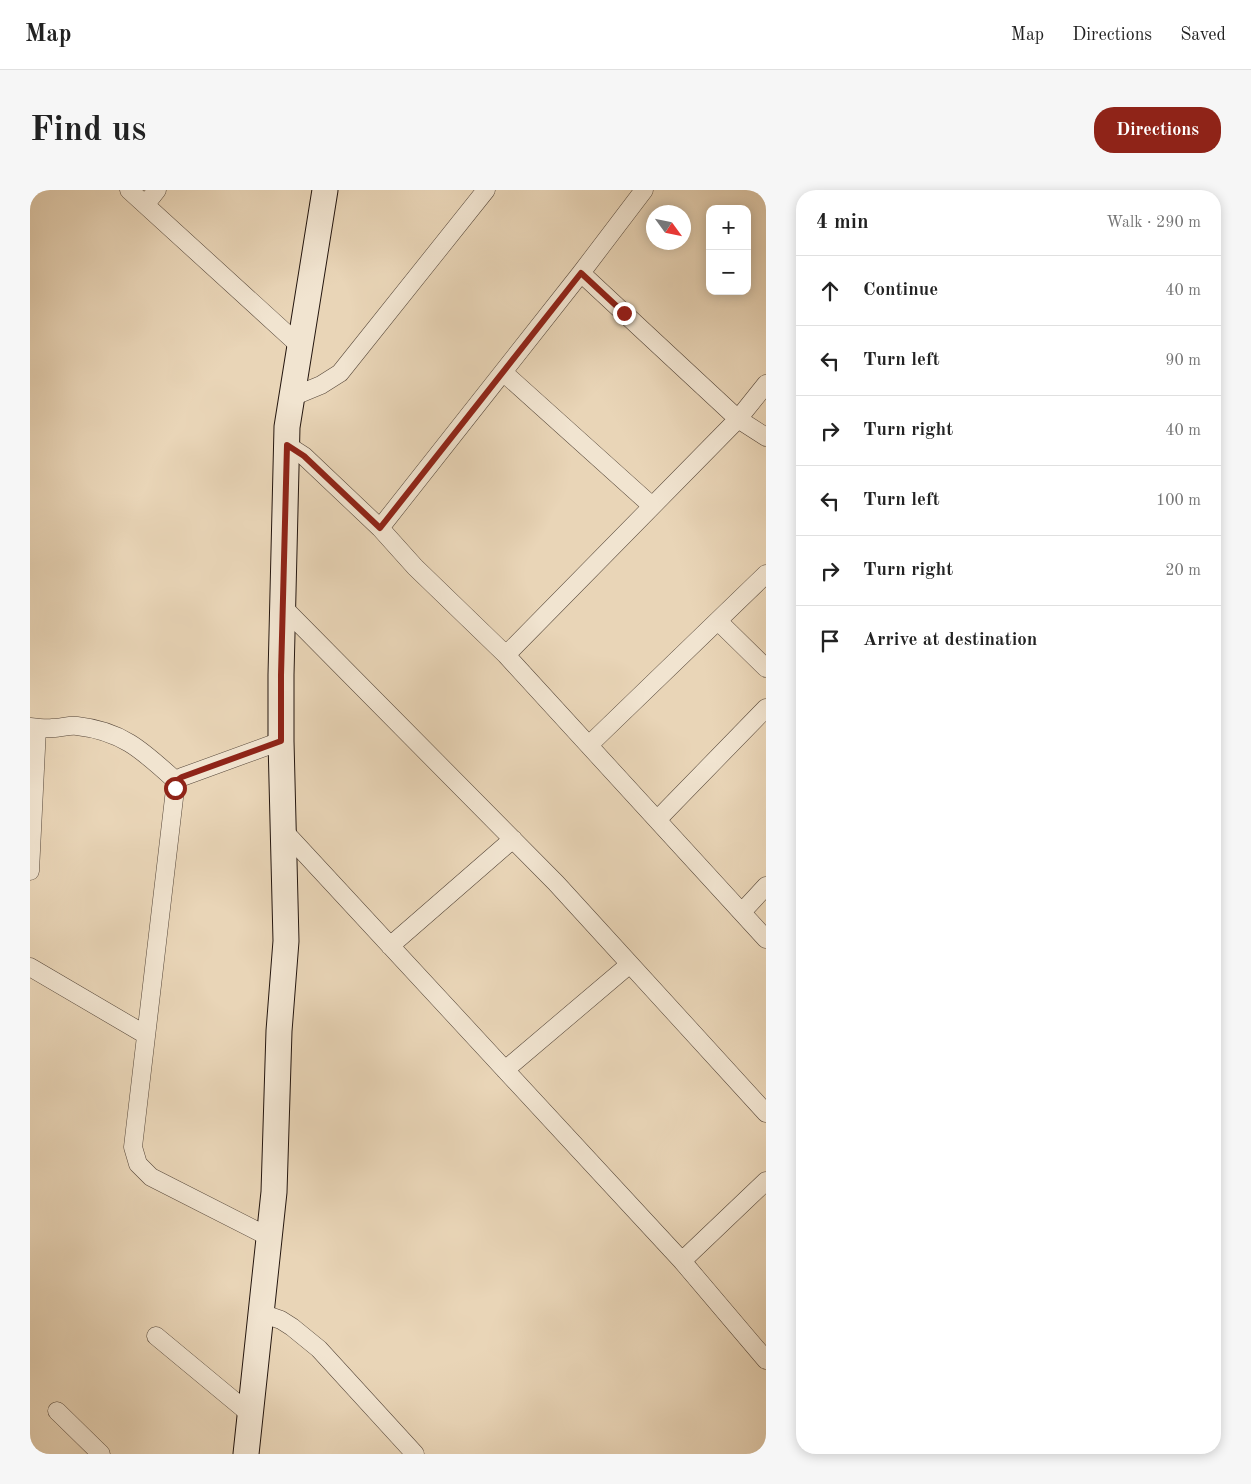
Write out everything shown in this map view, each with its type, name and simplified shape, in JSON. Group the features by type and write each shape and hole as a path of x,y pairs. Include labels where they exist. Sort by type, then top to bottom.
{"street":[{"path":"129,190 300,346"},
{"path":"146,204 157,190"},
{"path":"246,1454 274,1192 278,1032 286,941 281,741 282,606 287,427 325,190"},
{"path":"292,397 321,385 340,373 486,190"},
{"path":"380,528 644,190"},
{"path":"581,273 738,419 766,437"},
{"path":"503,372 652,506"},
{"path":"506,655 738,419 766,384"},
{"path":"287,445 304,456 380,528 415,566 506,655 766,939"},
{"path":"589,745 766,574"},
{"path":"282,606 556,883 766,1113"},
{"path":"718,621 766,668"},
{"path":"658,820 766,708"},
{"path":"30,871 33,727 75,726 107,732 130,742 176,781"},
{"path":"269,1237 151,1177 138,1164 133,1148 176,781 182,777 281,741"},
{"path":"284,831 682,1262 766,1360"},
{"path":"390,946 513,839"},
{"path":"742,912 766,886"},
{"path":"505,1070 630,964"},
{"path":"30,967 146,1035"},
{"path":"682,1262 766,1181"},
{"path":"261,1313 286,1323 319,1349 415,1454"},
{"path":"156,1336 250,1414"},
{"path":"57,1411 102,1454"}],"route":[{"path":"175,788 176,781 182,777 281,741 287,445 304,456 380,528 581,273 624,313"}]}
